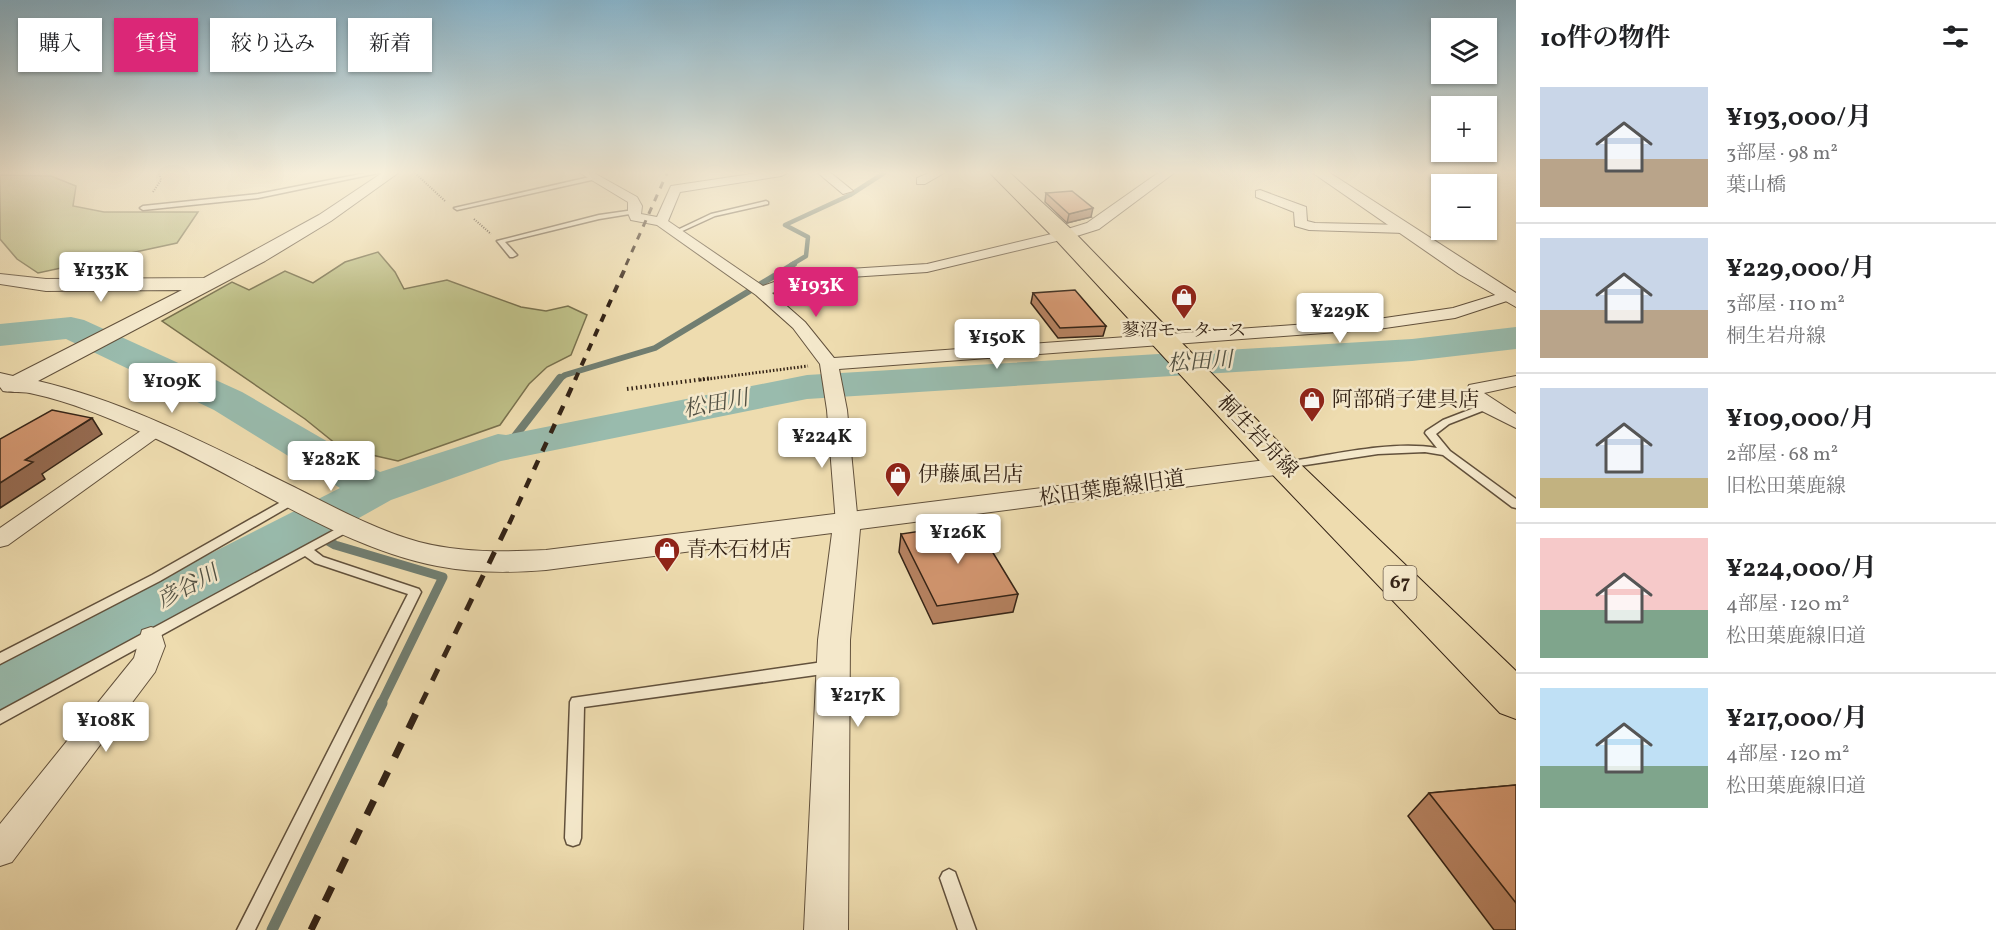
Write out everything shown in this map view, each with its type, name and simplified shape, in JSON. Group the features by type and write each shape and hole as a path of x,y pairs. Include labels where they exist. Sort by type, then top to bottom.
{"main road":[{"name":"桐生岩舟線","path":"1044,216 1283,466 1516,700"}],"street":[{"path":"6,385 209,284 326,216"},
{"path":"635,216 661,222 761,292 799,325 830,367 837,410 847,524 833,666 826,930"},
{"path":"661,222 663,216"},
{"path":"761,292 802,276 927,268 1064,235 1093,226 1106,216"},
{"path":"1301,216 1300,223 1314,227 1406,228"},
{"path":"1388,216 1434,250 1512,298"},
{"path":"0,279 46,285 209,284"},
{"path":"830,367 1166,344 1406,321 1455,313 1512,298"},
{"path":"1516,381 1476,389 1474,394 1487,406 1516,422"},
{"name":"松田葉鹿線旧道","path":"6,385 85,403 155,430 299,501 340,528 420,552 456,558 521,562 847,524 1283,466"},
{"path":"0,539 155,430"},
{"path":"0,850 145,664 152,646 150,637"}],"lane":[{"path":"513,255 500,241 603,216"},
{"path":"676,232 710,216"},
{"path":"1487,406 1446,422 1431,433 1446,453 1494,491 1516,504"},
{"path":"1283,466 1378,451 1425,449 1446,453"},
{"path":"0,659 299,501"},
{"path":"0,718 312,548 340,528"},
{"path":"246,930 415,592 319,560 312,548"},
{"path":"573,838 577,702 833,666"},
{"path":"949,878 967,930"}],"path":[{"path":"627,389 830,367"}],"green space":[{"path":"0,216 195,216 177,243 38,273 17,259 0,239"},
{"path":"378,252 395,272 404,289 447,280 521,307 546,311 568,306 587,315 571,355 547,367 529,384 500,425 398,461 341,448 305,419 162,321 232,282 249,290 285,271 313,283 345,262"}],"building":[{"path":"1075,290 1106,326 1060,328 1033,293"},
{"path":"52,410 92,418 25,460 33,462 0,483 0,439"},
{"path":"975,523 1018,594 937,606 901,534"},
{"path":"1516,785 1516,903 1429,793"}],"waterway":[{"path":"791,265 806,256 808,237 785,225 804,216"},
{"path":"559,379 565,375 655,348 794,264"},
{"name":"松田川","path":"0,335 71,328 228,401 375,489"},
{"name":"松田川","path":"375,489 498,447 506,448 807,387 1412,350 1516,338"},
{"path":"506,448 559,379"},
{"name":"彦谷川","path":"0,687 33,672 375,489"},
{"path":"302,526 335,545 443,577 381,704"},
{"path":"272,930 382,703"}],"railway":[{"path":"626,265 648,216"},
{"path":"575,380 627,264"},
{"path":"509,524 576,378"},
{"path":"421,704 509,522"},
{"path":"311,930 421,703"}],"place":[{"name":"蓼沼モータース","path":"1184,320"},
{"name":"阿部硝子建具店","path":"1312,423"},
{"name":"伊藤風呂店","path":"898,498"},
{"name":"青木石材店","path":"667,573"}]}
